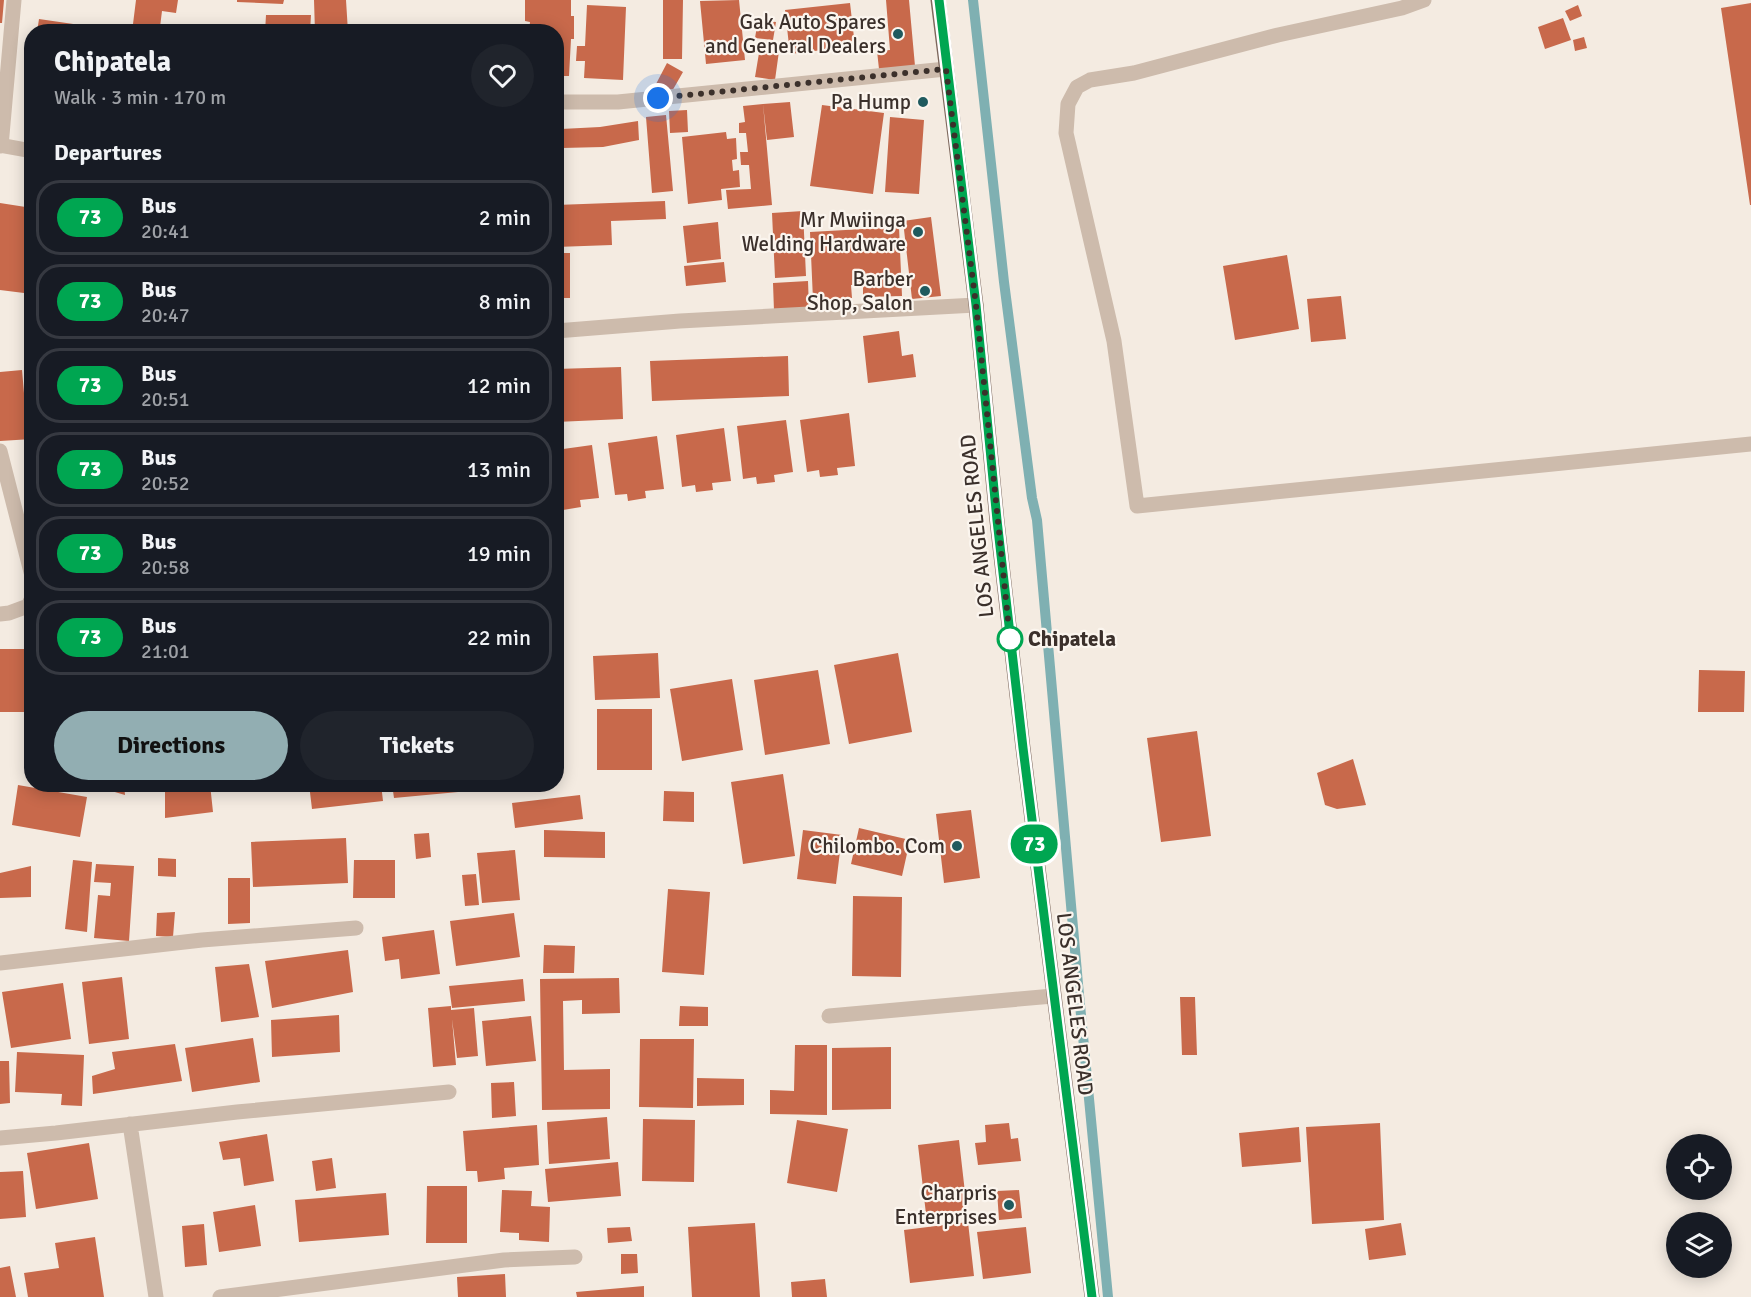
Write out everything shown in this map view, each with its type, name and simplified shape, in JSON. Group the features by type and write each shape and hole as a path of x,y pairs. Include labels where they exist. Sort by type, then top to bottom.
{"main road":[{"name":"LOS ANGELES ROAD","path":"939,0 976,305 997,520 1053,996 1092,1297"}],"street":[{"path":"14,0 1,146 24,150"},
{"path":"1424,0 1402,8 1278,35 1134,73 1090,80 1077,87 1068,104 1066,133 1114,341 1137,506 1751,444"},
{"path":"564,102 618,102 946,69"},
{"path":"564,330 692,320 976,305"},
{"path":"0,451 24,545"},
{"path":"0,614 24,607"},
{"path":"0,963 202,940 356,928"},
{"path":"829,1016 1053,996"},
{"path":"0,1137 449,1092"},
{"path":"130,1124 156,1297"},
{"path":"220,1297 504,1260 575,1257"}],"building":[{"path":"0,0 4,0 2,23 0,23"},
{"path":"136,0 178,0 176,13 162,11 160,24 133,24"},
{"path":"237,0 284,0 283,4 237,2"},
{"path":"314,0 346,0 348,24 315,24"},
{"path":"525,0 571,0 574,39 571,39 569,76 564,76 564,24 530,24 530,22 525,21"},
{"path":"663,0 683,0 682,59 663,59"},
{"path":"739,0 745,60 706,64 700,1"},
{"path":"886,0 909,0 915,66 879,69 877,51 890,50"},
{"path":"850,3 855,46 790,54 785,10"},
{"path":"1751,3 1751,205 1750,205 1721,8"},
{"path":"587,5 626,7 623,80 584,78 585,61 576,61 577,46 585,46"},
{"path":"1578,5 1582,16 1570,21 1565,11"},
{"path":"266,15 311,15 310,24 265,24"},
{"path":"1563,18 1571,40 1545,49 1538,27"},
{"path":"39,19 73,24 38,24"},
{"path":"758,20 776,22 773,40 755,38"},
{"path":"1584,37 1587,48 1575,51 1573,40"},
{"path":"761,41 780,44 775,80 755,77"},
{"path":"667,63 683,72 671,93 656,84"},
{"path":"790,102 794,137 767,140 763,104"},
{"path":"763,104 772,205 728,209 726,190 751,189 749,165 741,165 740,152 748,152 746,133 739,133 739,123 745,122 743,106"},
{"path":"822,105 884,113 873,194 810,186"},
{"path":"687,110 688,132 670,133 669,111"},
{"path":"666,115 673,191 652,193 646,117"},
{"path":"890,117 924,120 919,194 885,192"},
{"path":"638,121 639,140 603,147 564,148 564,129 600,127"},
{"path":"726,132 727,139 736,138 737,159 732,160 733,171 739,170 740,187 721,189 722,200 688,204 682,137"},
{"path":"665,201 666,219 611,221 612,245 564,247 564,205"},
{"path":"0,203 24,207 24,293 0,290"},
{"path":"803,211 806,276 775,278 772,213"},
{"path":"931,217 941,296 912,299 903,221"},
{"path":"718,222 721,259 687,263 683,226"},
{"path":"899,227 902,296 863,297 863,285 851,285 852,298 813,300 810,232"},
{"path":"564,253 570,253 570,298 564,298"},
{"path":"1287,255 1299,329 1235,340 1223,266"},
{"path":"724,262 726,282 686,286 684,266"},
{"path":"808,281 809,309 774,311 773,283"},
{"path":"1341,296 1346,339 1311,342 1307,299"},
{"path":"899,331 902,356 913,354 916,377 868,383 863,336"},
{"path":"788,356 789,396 652,401 650,361"},
{"path":"621,367 623,419 564,422 564,369"},
{"path":"22,370 24,440 0,441 0,372"},
{"path":"849,413 855,466 837,468 838,475 820,477 819,470 807,472 800,420"},
{"path":"786,420 793,472 774,475 775,482 757,484 756,477 743,479 737,426"},
{"path":"724,428 731,481 712,483 713,490 696,492 695,485 682,487 676,435"},
{"path":"657,436 664,489 645,491 646,498 628,501 627,494 615,495 608,443"},
{"path":"592,445 599,498 580,500 581,507 564,510 564,449"},
{"path":"0,649 24,649 24,712 0,712"},
{"path":"658,653 660,698 595,700 593,656"},
{"path":"898,653 912,732 849,744 834,665"},
{"path":"818,670 830,744 765,755 754,680"},
{"path":"1699,670 1745,671 1744,712 1698,712"},
{"path":"732,679 743,750 682,761 670,689"},
{"path":"597,709 652,709 652,770 597,770"},
{"path":"1197,731 1211,836 1161,842 1147,738"},
{"path":"1353,759 1366,805 1337,809 1325,805 1317,773"},
{"path":"783,774 795,856 743,864 731,782"},
{"path":"18,785 24,786 24,792 58,792 87,797 80,837 12,825"},
{"path":"664,791 694,792 694,822 663,821"},
{"path":"165,792 211,792 213,812 165,818"},
{"path":"310,792 382,792 383,801 312,809"},
{"path":"393,792 458,792 394,798"},
{"path":"580,795 583,819 515,828 512,803"},
{"name":"Chilombo. Com","path":"971,810 980,878 944,883 936,814"},
{"path":"859,828 910,840 902,876 851,864"},
{"path":"544,830 605,832 605,858 544,857"},
{"path":"803,830 842,835 836,884 797,879"},
{"path":"429,833 431,857 416,859 414,834"},
{"path":"346,838 348,883 253,887 251,842"},
{"path":"515,850 520,900 482,903 477,853"},
{"path":"158,858 176,859 176,877 158,876"},
{"path":"73,860 92,862 87,932 65,929"},
{"path":"354,860 395,860 395,898 353,898"},
{"path":"96,864 134,866 129,941 94,938 98,895 110,896 111,883 94,882"},
{"path":"31,866 31,897 0,898 0,873"},
{"path":"476,874 479,905 465,906 462,875"},
{"path":"228,878 250,878 250,923 228,924"},
{"path":"668,889 710,892 704,975 662,972"},
{"path":"853,896 902,897 901,977 852,976"},
{"path":"175,912 173,937 156,936 157,913"},
{"path":"514,913 520,957 456,966 450,921"},
{"path":"434,930 440,974 401,979 399,959 385,961 382,937"},
{"path":"544,945 575,946 574,973 543,973"},
{"path":"348,950 353,992 272,1008 265,961"},
{"path":"249,964 259,1017 221,1022 215,967"},
{"path":"122,977 129,1039 89,1044 82,982"},
{"path":"619,978 620,1013 582,1014 582,1000 563,1001 564,1070 610,1069 610,1109 542,1110 540,979"},
{"path":"523,979 525,1001 452,1008 449,986"},
{"path":"63,983 71,1039 11,1048 2,992"},
{"path":"1180,997 1195,997 1197,1055 1182,1055"},
{"path":"451,1006 451,1010 474,1008 478,1056 457,1058 452,1019 456,1065 433,1067 428,1008"},
{"path":"680,1006 708,1007 708,1026 679,1026"},
{"path":"339,1015 340,1052 272,1057 271,1020"},
{"path":"531,1016 536,1061 486,1066 482,1021"},
{"path":"253,1038 260,1082 192,1092 185,1048"},
{"path":"640,1039 694,1039 693,1108 639,1107"},
{"path":"175,1044 182,1081 93,1094 92,1076 115,1069 112,1052"},
{"path":"795,1045 827,1045 827,1115 770,1114 770,1090 794,1091"},
{"path":"891,1047 891,1109 832,1110 832,1048"},
{"path":"17,1052 84,1055 82,1106 61,1105 62,1094 15,1092"},
{"path":"0,1061 9,1061 10,1103 0,1104"},
{"path":"697,1078 744,1079 744,1105 697,1106"},
{"path":"514,1082 516,1116 492,1118 491,1083"},
{"path":"607,1117 610,1159 549,1164 547,1122"},
{"path":"643,1119 695,1120 694,1182 642,1181"},
{"path":"797,1120 848,1129 837,1192 787,1183"},
{"path":"1009,1123 1011,1139 1018,1138 1021,1161 978,1165 975,1143 986,1142 985,1125"},
{"path":"1380,1123 1384,1220 1312,1224 1306,1127"},
{"path":"537,1125 539,1165 504,1168 505,1179 478,1182 477,1171 466,1171 463,1131"},
{"path":"1299,1127 1301,1162 1242,1167 1239,1133"},
{"path":"267,1134 274,1181 244,1186 240,1158 223,1160 219,1142"},
{"path":"959,1140 967,1210 926,1214 918,1145"},
{"path":"89,1143 98,1199 36,1209 27,1153"},
{"path":"332,1158 336,1188 316,1191 312,1161"},
{"path":"618,1162 621,1196 548,1202 545,1169"},
{"path":"23,1171 26,1217 0,1219 0,1172"},
{"path":"427,1186 467,1186 467,1243 426,1243"},
{"path":"502,1190 532,1191 531,1206 550,1207 549,1242 519,1240 519,1233 500,1232"},
{"name":"Charpris Enterprises","path":"1019,1190 1022,1218 999,1220 997,1191"},
{"path":"386,1193 389,1235 299,1242 295,1200"},
{"path":"255,1205 261,1246 219,1252 213,1212"},
{"path":"968,1222 974,1276 910,1283 904,1230"},
{"path":"755,1223 760,1297 692,1297 688,1227"},
{"path":"1401,1223 1406,1255 1369,1260 1365,1229"},
{"path":"204,1224 207,1265 185,1267 182,1226"},
{"path":"630,1227 632,1241 608,1243 607,1228"},
{"path":"1026,1227 1031,1273 983,1279 977,1232"},
{"path":"95,1237 104,1297 28,1297 24,1273 59,1268 55,1243"},
{"path":"621,1254 637,1254 638,1273 621,1274"},
{"path":"10,1266 16,1297 0,1297 0,1268"},
{"path":"505,1274 506,1297 458,1297 457,1277"},
{"path":"825,1279 827,1297 792,1297 791,1282"},
{"path":"644,1286 644,1297 577,1297 576,1292"}],"waterway":[{"path":"973,0 1004,282 1032,498 1037,520 1108,1297"}],"bus line":[{"name":"73","path":"939,0 976,305 997,520 1023,748 1092,1297"}],"place":[{"name":"Gak Auto Spares and General Dealers","path":"898,34"},
{"name":"Pa Hump","path":"923,102"},
{"name":"Mr Mwiinga Welding Hardware","path":"918,232"},
{"name":"Barber Shop, Salon","path":"925,291"},
{"name":"Chipatela","path":"1010,639"},
{"name":"Chilombo. Com","path":"957,846"},
{"name":"Charpris Enterprises","path":"1009,1205"}],"route":[{"path":"658,98 946,69 976,305 1010,639"}]}
